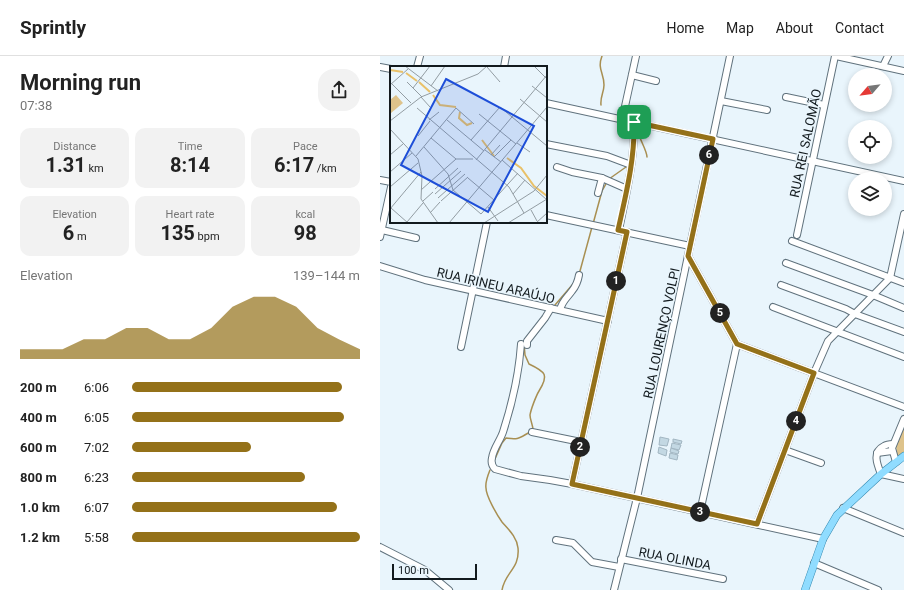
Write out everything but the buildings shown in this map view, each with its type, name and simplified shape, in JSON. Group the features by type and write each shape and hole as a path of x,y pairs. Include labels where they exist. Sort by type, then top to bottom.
{"main road":[{"path":"805,590 823,539 832,521 843,508 881,474 904,456"}],"street":[{"path":"417,66 420,56"},
{"path":"504,66 506,56"},
{"path":"622,120 636,56"},
{"name":"RUA LOURENÇO VOLPI","path":"614,590 637,498 730,56"},
{"path":"836,56 904,71"},
{"name":"RUA REI SALOMÃO","path":"797,235 824,105 836,56"},
{"path":"883,66 888,56"},
{"path":"380,67 390,69"},
{"path":"632,75 656,81"},
{"path":"786,97 824,105"},
{"path":"721,102 767,110"},
{"path":"547,103 904,181"},
{"path":"618,230 627,189 634,145 634,122"},
{"path":"547,144 607,156 631,165"},
{"path":"557,167 572,172 602,178 627,189"},
{"path":"598,193 602,178"},
{"path":"380,180 390,182"},
{"path":"380,237 390,192"},
{"path":"757,524 814,373 828,341 890,278 904,214"},
{"path":"547,215 690,246"},
{"path":"461,347 487,223"},
{"path":"382,230 416,238"},
{"path":"572,484 627,232"},
{"path":"792,242 904,283"},
{"path":"688,256 737,344 904,407"},
{"path":"786,263 904,308"},
{"name":"RUA IRINEU ARAÚJO","path":"380,266 425,280 608,321"},
{"path":"560,310 562,302 572,291 579,275"},
{"path":"781,285 904,332"},
{"path":"773,307 904,357"},
{"path":"550,308 545,318 524,344 503,431 492,456 492,466 498,471 572,484 823,539"},
{"path":"700,512 737,344"},
{"path":"896,462 892,451 893,444 904,419"},
{"path":"532,432 581,442"},
{"path":"893,444 880,448 877,453 876,461 881,474 904,479"},
{"path":"785,450 821,463"},
{"path":"877,453 892,451"},
{"path":"843,508 904,533"},
{"path":"556,540 573,543 592,562 619,567"},
{"path":"380,547 425,570 449,590"},
{"name":"RUA OLINDA","path":"621,559 723,579"},
{"path":"814,563 878,590"}],"shaded area":[{"path":"904,426 904,453 897,456 896,446"}],"waterway":[{"path":"601,105 604,85 600,68 602,56"},
{"path":"638,132 647,157"},
{"path":"609,179 626,167"},
{"path":"593,224 602,191 607,182"},
{"path":"578,273 580,271 592,227"},
{"path":"555,305 573,284"},
{"path":"524,344 525,355 529,364 539,369 544,374 545,378 535,399 530,415 533,430"},
{"path":"494,461 502,443 506,438 519,438 530,432"},
{"path":"490,470 486,483 486,491 500,519 514,537 518,548 517,561 506,579 502,590"}],"route":[{"path":"634,122 713,139 688,256 737,344 814,373 757,524 572,484 627,232 618,230 631,170 635,141 634,122"}]}
